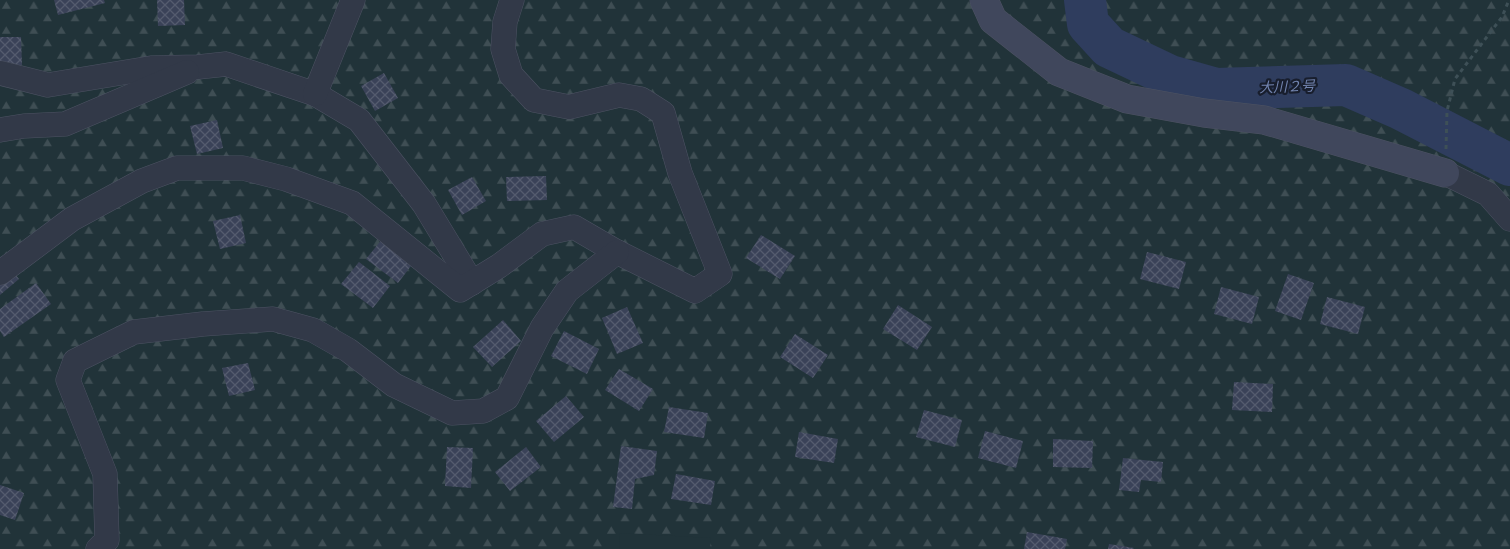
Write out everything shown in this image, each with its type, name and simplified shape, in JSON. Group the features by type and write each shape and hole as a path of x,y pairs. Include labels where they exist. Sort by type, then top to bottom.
{"street":[{"path":"314,94 352,0"},
{"path":"0,274 72,218 142,181 177,168 243,168 286,179 352,203 460,290 499,266 542,234 574,227 618,252 695,291 720,274 680,174 663,112 641,99 619,95 569,107 534,100 512,75 502,49 505,22 512,0"},
{"path":"984,0 993,20 1059,72 1127,99 1204,113 1264,120 1445,174 1488,194 1510,220"},
{"path":"0,73 48,85 151,68 198,67 226,64 314,94 359,120 424,204 472,283"},
{"path":"0,130 24,126 65,124 198,67"},
{"path":"98,549 107,540 105,474 68,380 74,361 134,332 273,319 313,330 348,350 394,385 452,413 483,411 507,398 542,328 567,291 618,252"}],"path":[{"path":"1446,147 1447,111 1455,79 1502,17 1509,0"}],"green space":[{"path":"0,0 1510,0 1510,549 0,549"},
{"path":"620,533 711,538 710,549 619,549"}],"building":[{"path":"54,0 104,0 105,3 58,15"},
{"path":"157,0 184,0 185,25 158,26"},
{"path":"0,37 21,37 22,65 0,66"},
{"path":"384,73 398,98 375,111 361,86"},
{"path":"217,120 223,148 197,154 190,126"},
{"path":"546,176 547,200 507,201 506,177"},
{"path":"472,177 486,201 462,215 448,190"},
{"path":"240,215 246,243 220,249 213,221"},
{"path":"761,235 795,256 780,279 746,258"},
{"path":"383,238 414,262 398,283 366,259"},
{"path":"1147,252 1186,262 1179,289 1140,279"},
{"path":"2,259 19,279 0,295 0,261"},
{"path":"359,262 390,286 373,308 341,284"},
{"path":"1288,274 1314,283 1301,320 1275,311"},
{"path":"36,283 51,304 4,337 0,331 0,309"},
{"path":"1221,287 1259,297 1252,324 1214,314"},
{"path":"1327,297 1365,307 1358,334 1320,324"},
{"path":"898,305 932,327 917,350 883,329"},
{"path":"627,307 643,343 617,354 602,318"},
{"path":"503,320 521,341 492,367 473,347"},
{"path":"564,331 599,349 587,374 551,356"},
{"path":"795,334 828,355 813,378 780,357"},
{"path":"248,363 255,390 229,396 222,368"},
{"path":"619,369 653,389 639,411 605,390"},
{"path":"1234,382 1273,384 1272,412 1232,410"},
{"path":"566,396 584,417 554,442 536,421"},
{"path":"669,407 708,413 704,438 664,432"},
{"path":"924,410 962,420 955,447 916,437"},
{"path":"985,431 1023,441 1016,468 978,458"},
{"path":"799,432 838,439 834,463 795,457"},
{"path":"1053,439 1093,441 1092,468 1053,467"},
{"path":"621,446 657,451 654,475 635,479 632,509 613,507"},
{"path":"447,447 473,448 471,488 445,486"},
{"path":"526,447 541,467 510,491 495,472"},
{"path":"1123,458 1163,462 1161,482 1141,480 1139,492 1119,490"},
{"path":"676,474 715,481 711,505 671,499"},
{"path":"0,485 24,493 15,520 0,515"},
{"path":"1027,532 1067,539 1065,549 1024,549"},
{"path":"1109,544 1134,548 1108,549"}],"waterway":[{"name":"大川２号","path":"1085,0 1088,24 1109,47 1170,76 1216,89 1346,85 1401,109 1510,165"}]}
